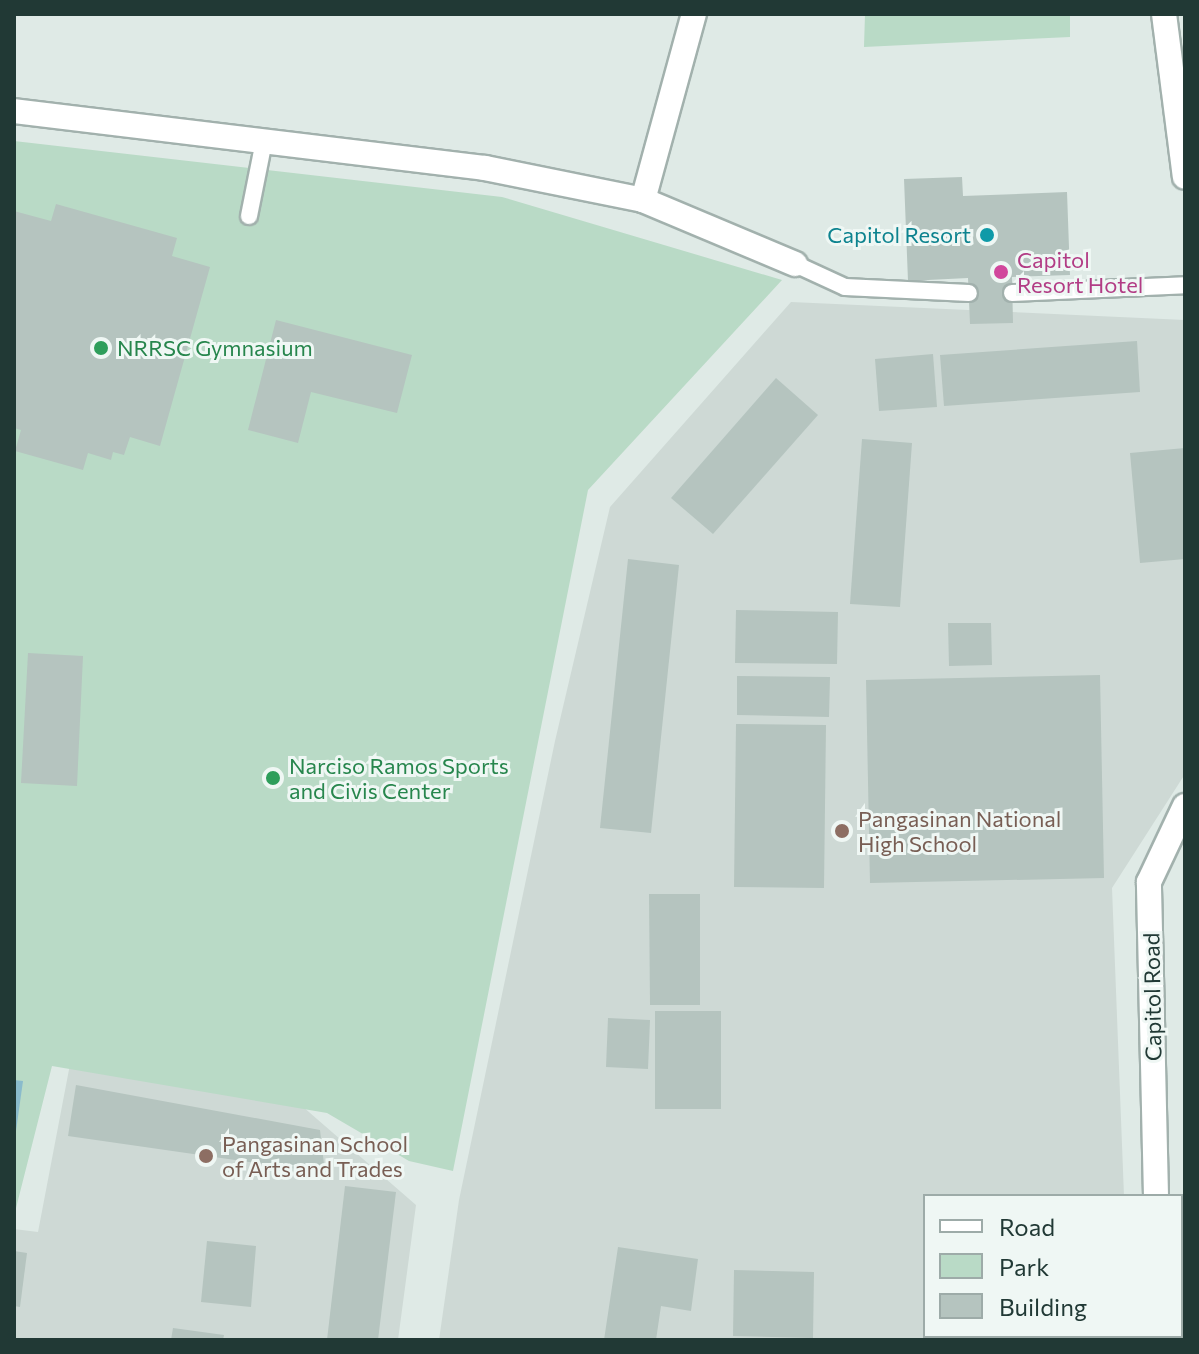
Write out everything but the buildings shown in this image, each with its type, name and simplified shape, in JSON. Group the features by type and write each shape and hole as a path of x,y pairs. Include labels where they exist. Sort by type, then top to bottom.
{"street":[{"path":"643,200 694,14"},
{"path":"1164,14 1176,49 1185,177"},
{"path":"14,111 485,168 643,200 795,264"},
{"name":"Capitol Road","path":"1156,1194 1149,882 1185,806"}],"lane":[{"path":"249,216 264,141"},
{"path":"795,264 845,287 969,293"},
{"path":"1012,293 1185,285"}],"shaded area":[{"name":"Pangasinan National High School","path":"791,302 1185,320 1185,774 1112,888 1124,1194 923,1194 923,1338 1129,1340 439,1340 459,1200 555,741 610,507"},
{"name":"Pangasinan School of Arts and Trades","path":"71,1059 302,1106 416,1205 398,1340 14,1340 14,1229 38,1232"}],"green space":[{"path":"865,14 1070,14 1070,37 864,47"},
{"name":"Narciso Ramos Sports and Civis Center","path":"14,141 502,197 782,280 588,490 453,1171 409,1161 327,1113 52,1066 14,1216"}],"water":[{"path":"14,1080 23,1081 14,1145"}],"place":[{"name":"Capitol Resort","path":"987,235"},
{"name":"Capitol Resort Hotel","path":"1001,272"},
{"name":"NRRSC Gymnasium","path":"101,348"},
{"name":"Narciso Ramos Sports and Civis Center","path":"273,778"},
{"name":"Pangasinan National High School","path":"842,831"},
{"name":"Pangasinan School of Arts and Trades","path":"206,1156"}]}
